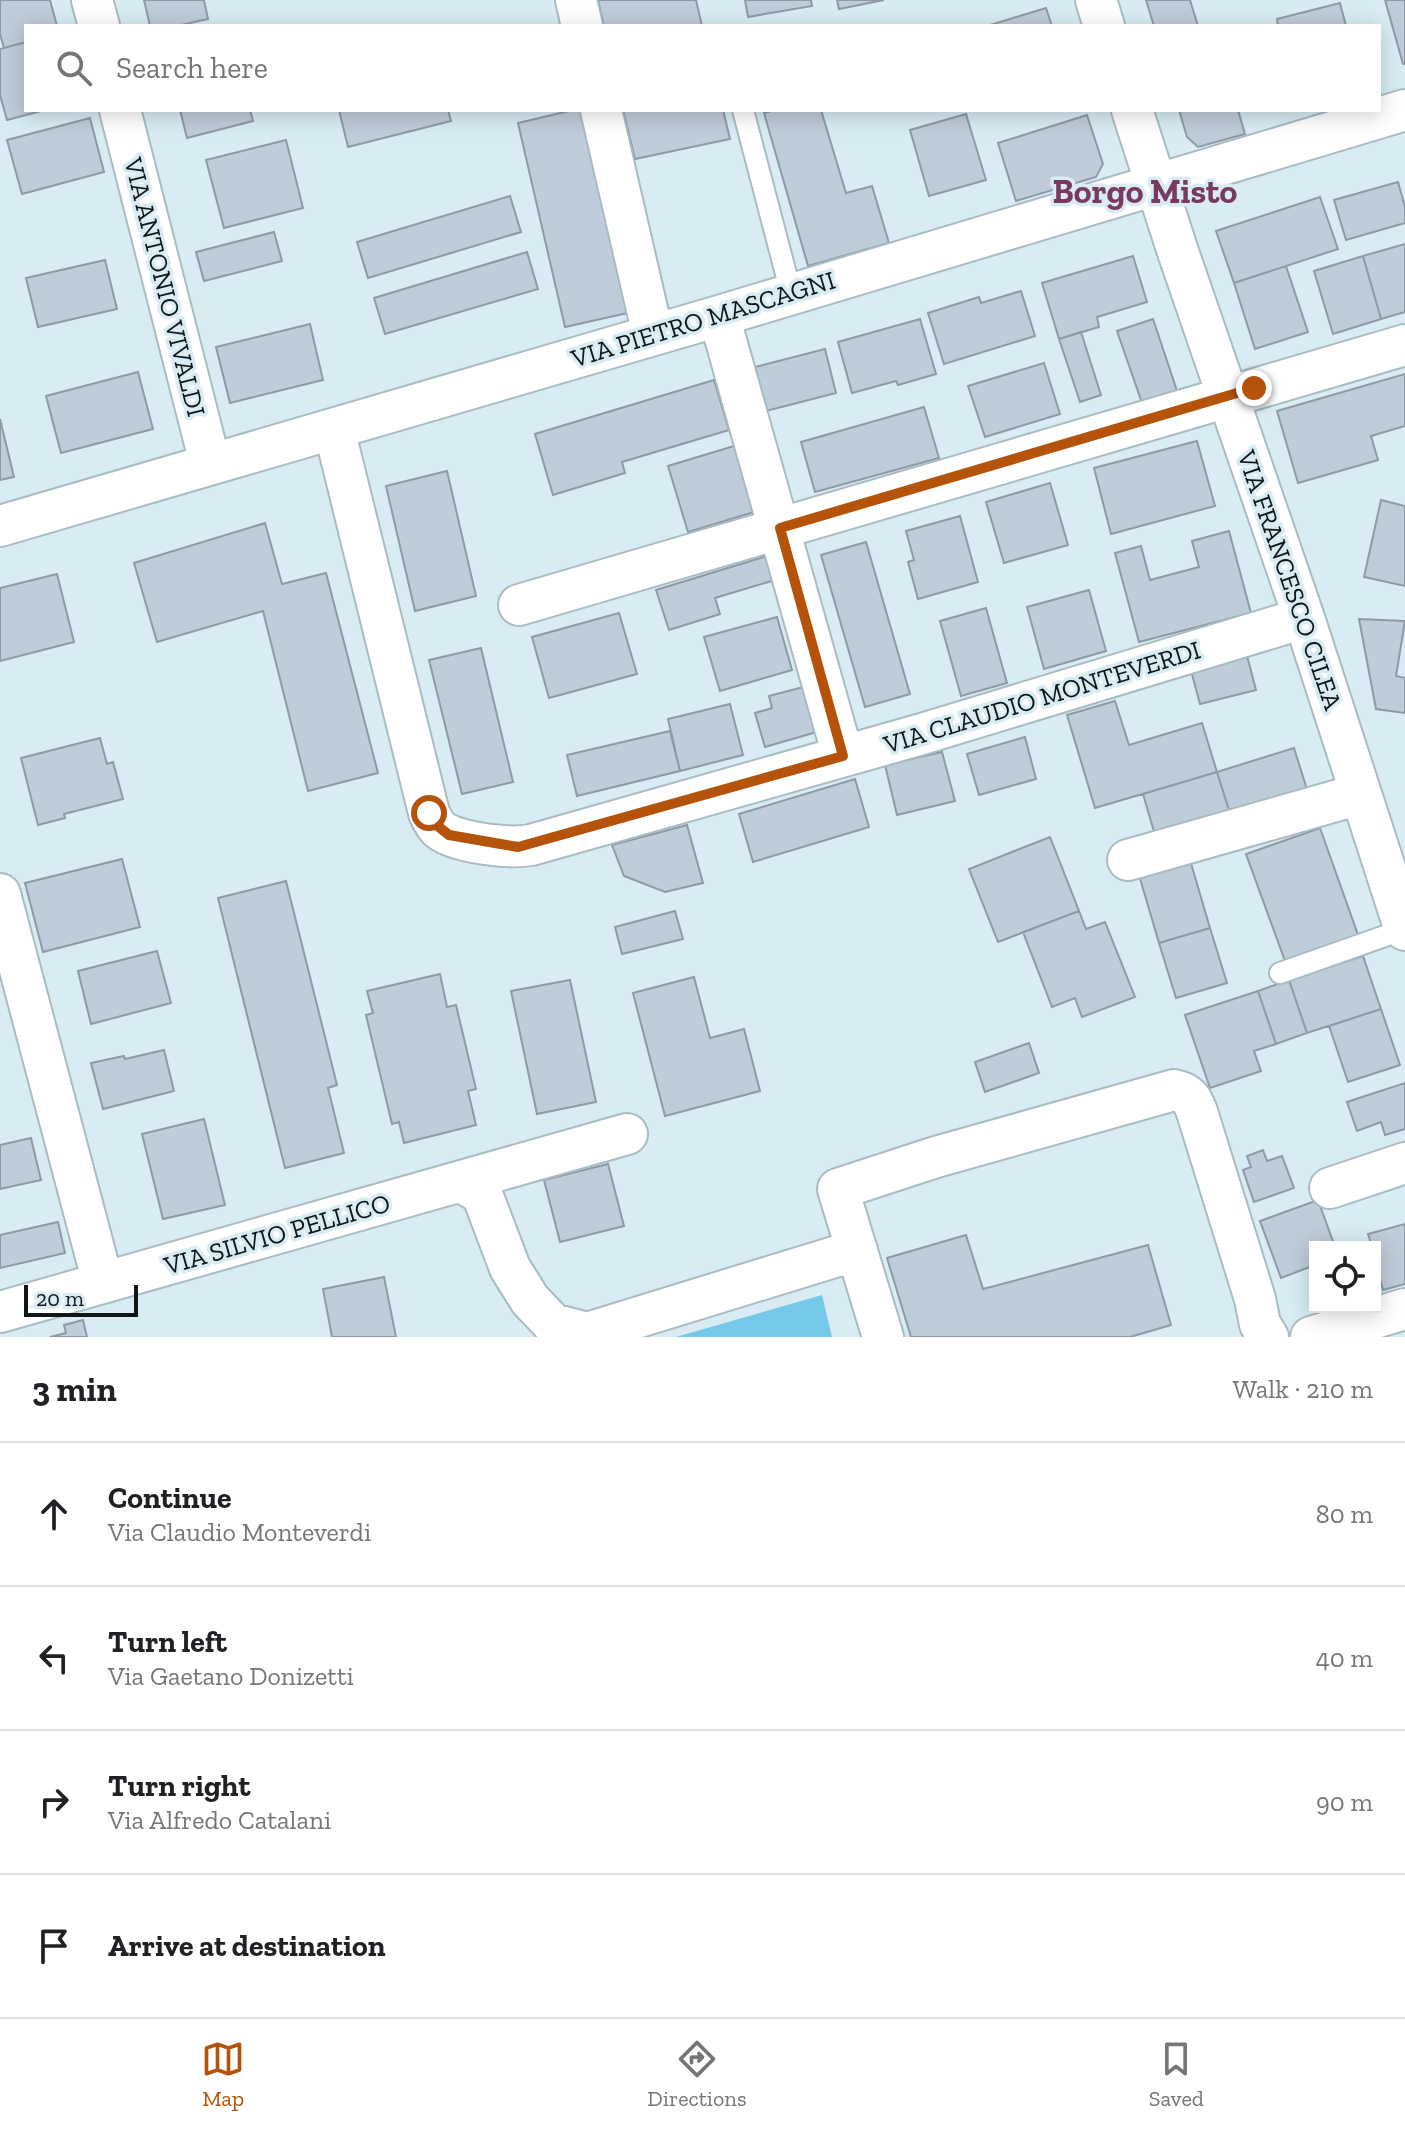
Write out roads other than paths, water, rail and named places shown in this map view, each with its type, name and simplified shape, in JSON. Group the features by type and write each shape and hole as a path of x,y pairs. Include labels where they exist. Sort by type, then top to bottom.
{"street":[{"path":"92,0 98,24"},
{"path":"576,0 582,24"},
{"path":"1096,0 1103,24"},
{"name":"VIA PIETRO MASCAGNI","path":"0,526 719,316 1405,110"},
{"name":"VIA ANTONIO VIVALDI","path":"121,112 210,463"},
{"path":"601,112 653,335"},
{"name":"VIA FRANCESCO CILEA","path":"1133,112 1404,921"},
{"path":"719,316 843,756"},
{"path":"519,605 1405,345"},
{"name":"VIA CLAUDIO MONTEVERDI","path":"334,429 424,791 434,823 449,835 518,847 843,756 1304,618"},
{"path":"1128,860 1360,794"},
{"path":"0,894 103,1283"},
{"path":"883,1337 838,1189 936,1157 1165,1092 1184,1092 1192,1099 1255,1299 1260,1324 1268,1337"},
{"name":"VIA SILVIO PELLICO","path":"0,1312 627,1134"},
{"path":"1330,1188 1405,1163"},
{"path":"461,1182 482,1194 510,1268 530,1300 553,1324 587,1333 857,1250"},
{"path":"1311,1337 1405,1309"}],"lane":[{"path":"744,112 791,293"},
{"path":"1280,973 1404,921"}],"district":[{"name":"Borgo Misto","path":"1145,191"}]}
